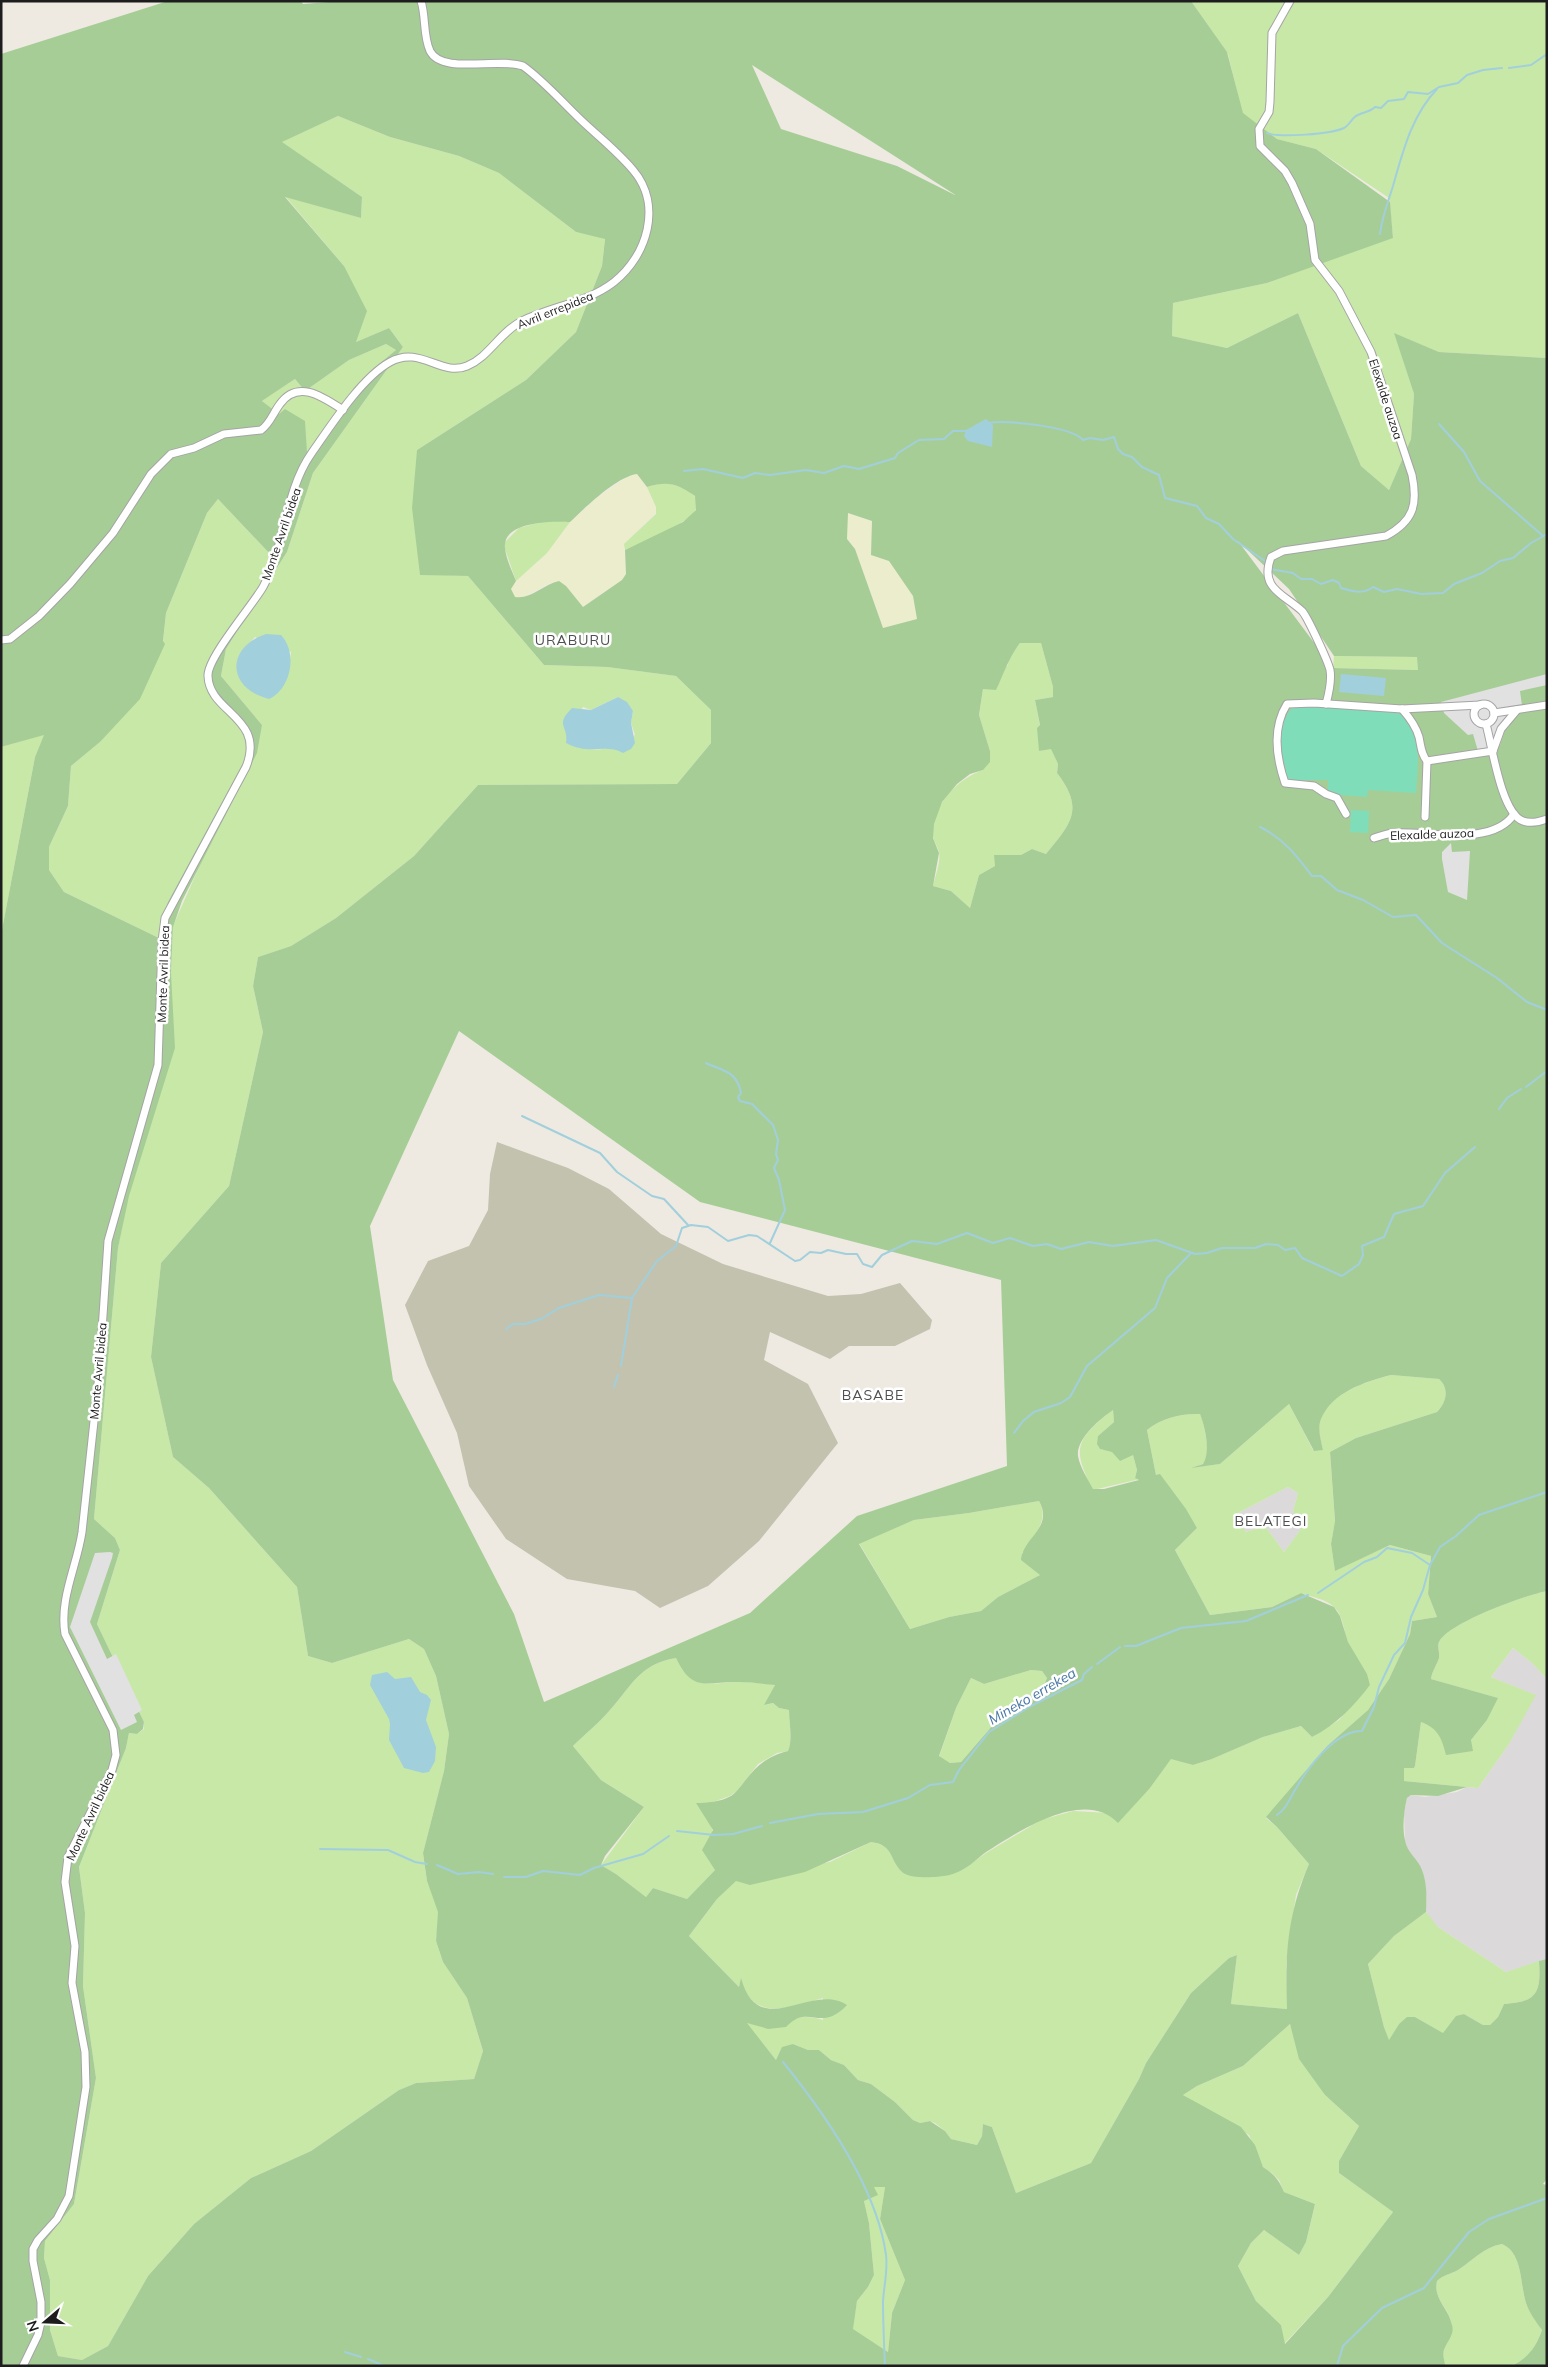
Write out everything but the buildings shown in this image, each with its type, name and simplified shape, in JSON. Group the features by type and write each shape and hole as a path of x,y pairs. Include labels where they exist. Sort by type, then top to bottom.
{"street":[{"name":"Avril errepidea","path":"343,410 372,377 394,360 414,356 450,368 466,367 479,358 515,325 602,291 620,277 634,260 647,232 649,204 643,186 634,170 522,66 508,62 448,64 438,61 428,46 421,1"},
{"name":"Elexalde auzoa","path":"1290,1 1272,33 1269,112 1259,129 1260,146 1285,171 1292,183 1310,224 1315,260 1339,291 1371,352 1412,476 1416,497 1410,514 1400,526 1386,536 1283,551 1271,558 1268,565 1272,584 1277,594 1303,611 1327,663 1331,678 1326,704"},
{"path":"1,640 10,639 39,616 70,584 113,533 151,474 170,454 194,448 224,434 261,430 282,401 299,392 314,392 343,410"},
{"name":"Monte Avril bidea","path":"23,2366 32,2350 41,2322 41,2302 33,2261 33,2249 38,2240 57,2219 69,2196 86,2087 85,2052 72,1983 75,1946 66,1894 68,1857 112,1770 116,1755 113,1730 65,1634 62,1619 63,1606 80,1550 99,1375 108,1241 158,1065 162,930 165,918 250,755 249,736 215,695 208,681 208,671 218,652 269,576 297,484 309,456 343,410"},
{"path":"1346,814 1337,798 1326,794 1314,786 1286,785 1281,773 1277,733 1287,704 1326,704 1402,709 1489,705 1493,751 1500,780 1514,814 1523,821 1530,823 1547,820"},
{"path":"1480,705 1476,709 1476,718 1480,723 1517,710 1547,705"},
{"path":"1402,709 1411,719 1423,757 1427,761 1424,816"},
{"path":"1493,751 1501,729 1517,710"},
{"path":"1491,719 1501,729"},
{"path":"1427,761 1493,751"},
{"name":"Elexalde auzoa","path":"1374,838 1391,833 1444,836 1490,831 1505,825 1514,814"}],"shaded area":[{"path":"637,474 647,487 656,507 656,513 624,544 626,574 622,580 582,607 566,587 549,583 522,598 514,597 511,589 516,581 547,553 570,522 597,498 630,475"},
{"path":"847,513 872,521 871,555 889,560 913,596 917,619 883,628 855,550 847,539"},
{"path":"1547,674 1547,685 1520,691 1522,706 1505,730 1500,745 1478,751 1473,734 1468,735 1444,713 1441,702"},
{"path":"1451,843 1452,852 1470,851 1467,900 1448,892 1442,852"},
{"path":"497,1142 568,1168 609,1189 661,1234 723,1264 828,1296 861,1294 900,1283 932,1320 930,1329 895,1346 849,1346 830,1359 770,1332 764,1360 808,1384 838,1443 759,1541 708,1586 660,1608 635,1591 567,1579 506,1539 469,1486 457,1433 427,1365 405,1305 428,1261 469,1246 488,1210 490,1174"},
{"path":"1288,1487 1298,1493 1293,1511 1302,1528 1284,1552 1265,1526 1246,1532 1234,1515"},
{"path":"95,1553 113,1553 112,1558 90,1622 107,1659 116,1654 142,1710 134,1715 137,1722 121,1730 70,1627"},
{"path":"1513,1648 1532,1663 1547,1679 1547,1959 1506,1972 1438,1927 1429,1917 1426,1912 1427,1899 1422,1870 1408,1851 1405,1840 1404,1814 1407,1798 1411,1795 1425,1797 1457,1792 1467,1787 1478,1788 1509,1744 1535,1695 1491,1677"}],"green space":[{"path":"168,1 301,1 303,4 341,1 1191,1 1227,52 1243,113 1277,139 1316,149 1390,202 1393,238 1267,283 1173,303 1172,336 1227,348 1298,313 1361,466 1389,490 1411,439 1414,394 1394,333 1439,352 1547,358 1547,1591 1506,1604 1472,1619 1445,1635 1439,1642 1439,1658 1431,1679 1498,1698 1487,1720 1471,1740 1473,1751 1446,1755 1443,1744 1432,1727 1421,1722 1415,1766 1414,1768 1404,1768 1404,1781 1467,1787 1438,1796 1411,1795 1407,1798 1404,1835 1408,1849 1424,1875 1426,1912 1394,1936 1368,1964 1389,2040 1399,2024 1407,2017 1415,2017 1443,2033 1456,2016 1464,2014 1483,2025 1490,2025 1498,2017 1504,2004 1531,1998 1538,1988 1539,1961 1547,1959 1547,2179 1543,2184 1547,2185 1547,2366 1512,2366 1531,2351 1542,2330 1526,2303 1520,2270 1514,2254 1502,2244 1484,2251 1458,2270 1437,2281 1437,2293 1448,2313 1453,2329 1443,2352 1445,2366 1,2366 1,935 35,757 44,735 1,747 1,54","holes":["752,65 955,195 897,166 781,129","338,116 390,137 459,156 499,173 576,232 605,239 602,266 576,332 526,380 417,450 412,508 420,575 468,576 544,665 607,667 676,676 711,710 711,743 677,784 478,785 414,856 336,918 291,946 258,957 253,986 263,1032 229,1186 161,1263 151,1357 173,1457 209,1488 297,1587 308,1656 332,1663 409,1639 424,1649 436,1676 449,1734 444,1771 423,1853 427,1881 438,1912 436,1941 443,1962 467,1998 483,2051 474,2079 416,2083 399,2090 311,2151 251,2178 194,2224 148,2276 108,2346 82,2360 58,2356 50,2330 50,2280 44,2258 45,2241 74,2204 96,2078 83,1986 85,1913 79,1867 126,1748 129,1733 137,1734 143,1729 144,1722 97,1624 120,1550 115,1538 94,1519 118,1248 129,1196 175,1048 171,973 173,927 182,901 257,753 262,725 221,676 226,649 287,552 313,473 403,347 389,328 356,342 367,311 344,266 285,197 361,218 362,197 282,142","386,344 396,350 374,368 307,452 305,421 285,409 279,414 262,401 295,379 305,391 349,360","637,474 647,487 672,484 695,496 696,510 683,522 625,550 626,574 622,580 583,607 566,586 559,581 532,594 515,597 511,589 516,581 505,548 506,539 512,532 530,524 570,522 611,487 629,476","218,499 271,555 263,580 255,594 226,633 207,664 208,678 212,691 250,737 248,754 168,902 161,926 161,939 64,892 49,870 49,847 68,806 71,766 100,742 140,699 165,644 163,641 166,613 207,513","848,513 872,521 871,555 889,561 913,596 917,619 883,628 855,549 847,539","1238,541 1289,589 1334,656 1417,657 1418,670 1333,668","1020,643 1041,643 1053,687 1053,697 1035,700 1040,725 1037,728 1039,751 1051,749 1058,764 1057,773 1071,797 1071,816 1068,825 1046,854 1032,849 1021,855 994,855 995,866 979,875 970,908 951,891 933,886 939,853 933,838 934,824 942,802 957,784 970,774 983,770 990,762 990,751 979,715 983,689 996,690","459,1031 700,1202 1001,1280 1007,1466 857,1516 750,1613 544,1702 514,1614 393,1380 370,1226","1391,1375 1439,1379 1446,1391 1443,1404 1437,1412 1356,1438 1330,1452 1335,1521 1331,1544 1335,1571 1390,1545 1431,1556 1428,1594 1437,1617 1412,1621 1410,1634 1389,1679 1368,1710 1327,1746 1266,1817 1309,1864 1296,1901 1289,1935 1286,1970 1287,2009 1231,2004 1237,1955 1229,1958 1191,1993 1146,2063 1139,2079 1091,2163 1016,2193 992,2127 983,2124 982,2136 977,2145 951,2139 945,2131 930,2121 920,2123 913,2120 895,2102 871,2084 858,2080 844,2065 831,2060 819,2050 808,2050 793,2044 782,2047 776,2060 747,2023 768,2029 786,2027 801,2017 829,2017 838,2013 847,2005 833,2000 818,2000 773,2009 760,2006 749,1997 741,1978 739,1987 689,1936 717,1899 736,1881 750,1885 805,1872 871,1842 884,1846 904,1874 940,1877 959,1872 1015,1834 1051,1816 1070,1811 1088,1810 1104,1813 1118,1823 1150,1788 1171,1759 1193,1765 1263,1737 1301,1726 1312,1737 1337,1721 1358,1700 1370,1685 1367,1674 1348,1642 1340,1616 1334,1607 1301,1593 1272,1607 1210,1615 1175,1550 1197,1528 1186,1509 1160,1474 1156,1475 1147,1430 1159,1422 1172,1417 1200,1414 1205,1432 1207,1453 1203,1464 1191,1468 1220,1464 1289,1404 1314,1451 1323,1450 1319,1427 1326,1410 1341,1395 1360,1385","1113,1410 1114,1422 1098,1436 1097,1444 1100,1449 1112,1452 1120,1461 1133,1455 1137,1470 1135,1478 1139,1480 1104,1489 1093,1489 1082,1469 1078,1456 1081,1443 1090,1430","1039,1501 1043,1510 1043,1518 1040,1525 1023,1552 1021,1560 1040,1575 998,1597 981,1611 949,1617 910,1629 859,1544 914,1520","676,1658 689,1677 702,1683 744,1682 775,1685 764,1705 773,1703 779,1708 789,1710 791,1736 788,1751 763,1762 731,1796 718,1801 696,1803 713,1830 702,1850 715,1870 687,1899 653,1888 646,1897 601,1865 605,1856 644,1807 601,1780 573,1746 606,1715 637,1677 653,1665","1031,1670 1042,1671 1047,1678 1044,1685 993,1725 961,1762 950,1763 939,1756 956,1708 971,1678 984,1684","1290,2024 1299,2059 1325,2095 1359,2126 1339,2161 1339,2173 1393,2212 1328,2297 1285,2344 1281,2325 1256,2301 1238,2266 1251,2243 1264,2230 1299,2255 1306,2242 1315,2204 1284,2192 1276,2178 1263,2167 1255,2145 1241,2127 1183,2095 1197,2086 1243,2066","874,2187 885,2187 880,2219 905,2280 892,2313 888,2352 853,2329 857,2301 868,2287 874,2275 869,2223 864,2201 878,2195"]},
{"path":"1191,1 1547,1 1547,358 1439,352 1395,334 1414,394 1411,439 1389,490 1361,466 1298,313 1227,348 1172,336 1173,303 1267,283 1393,237 1389,198 1316,149 1277,139 1243,116 1228,54"},
{"path":"338,116 390,137 459,156 499,173 576,232 605,238 602,266 576,332 526,380 417,450 420,574 468,576 544,665 607,667 676,676 711,710 711,743 677,784 478,785 414,856 336,918 291,946 258,957 253,986 263,1032 229,1186 161,1263 151,1357 173,1457 209,1488 297,1587 308,1656 332,1663 409,1639 424,1649 436,1676 449,1734 444,1771 423,1853 427,1881 439,1912 436,1941 443,1962 467,1998 483,2051 474,2079 416,2083 399,2090 311,2151 251,2178 194,2224 148,2276 108,2346 82,2360 58,2356 50,2330 50,2280 44,2258 45,2241 74,2204 96,2078 83,1986 85,1913 79,1867 126,1748 129,1733 137,1734 144,1729 144,1722 97,1624 120,1550 115,1538 94,1519 118,1248 171,973 173,926 262,725 221,676 226,649 287,552 313,473 403,347 389,328 356,342 344,266 285,196 361,218 362,197 281,142","holes":["255,637 291,652 288,675 239,655","618,697 633,711 631,723 635,735 609,748 602,749 586,748 566,743 567,735 583,707 591,710"]},
{"path":"386,344 396,350 374,368 307,452 279,414 262,401 295,379 305,391 349,360"},
{"path":"664,482 687,491 697,500 696,509 686,519 672,528 625,550 624,544 656,514 656,507 647,487"},
{"path":"218,499 271,555 263,580 255,594 226,633 207,664 245,727 248,754 221,806 161,939 64,892 49,870 49,847 68,806 71,766 100,742 163,642 166,613 207,513"},
{"path":"548,520 570,522 547,553 516,581 505,549 505,542 519,528"},
{"path":"1020,643 1041,643 1053,687 1053,697 1035,700 1040,726 1039,751 1051,748 1058,764 1057,773 1071,797 1071,816 1068,825 1046,854 1032,849 1021,855 995,855 995,866 979,875 970,908 951,891 933,886 939,864 939,856 933,837 933,826 940,805 955,787 983,770 990,751 979,715 983,689 1008,665 1009,657"},
{"path":"1334,656 1418,657 1418,670 1333,668"},
{"path":"1312,706 1401,711 1413,729 1416,739 1418,760 1416,793 1368,790 1367,797 1328,794 1328,780 1290,780 1285,776 1280,740 1286,715 1292,708"},
{"path":"45,734 35,757 1,935 1,747"},
{"path":"1351,810 1369,811 1368,833 1350,832"},
{"path":"1391,1375 1439,1379 1446,1391 1443,1404 1437,1412 1356,1438 1330,1452 1335,1522 1331,1544 1335,1570 1390,1545 1431,1556 1428,1594 1437,1617 1412,1621 1410,1634 1389,1679 1368,1710 1327,1746 1266,1818 1277,1827 1309,1864 1296,1895 1286,1965 1287,2009 1231,2004 1237,1955 1229,1958 1191,1993 1146,2063 1139,2079 1091,2163 1016,2193 992,2127 983,2124 982,2136 977,2145 951,2139 935,2123 930,2121 920,2123 913,2120 895,2102 871,2084 858,2080 844,2065 831,2060 819,2050 808,2050 793,2044 776,2060 746,2023 769,2028 799,2018 806,2017 823,2020 823,1998 786,2008 764,2007 754,2002 741,1980 739,1987 689,1936 717,1899 736,1880 830,1862 871,1842 887,1848 902,1872 962,1870 986,1853 1041,1820 1073,1811 1109,1813 1150,1788 1171,1758 1193,1765 1263,1737 1301,1726 1312,1737 1339,1720 1370,1685 1349,1646 1337,1610 1327,1602 1301,1593 1272,1607 1210,1615 1175,1550 1197,1528 1160,1475 1156,1475 1147,1430 1159,1422 1172,1417 1200,1414 1206,1436 1207,1458 1205,1462 1195,1467 1220,1464 1289,1404 1313,1450 1323,1450 1319,1431 1321,1419 1327,1408 1345,1392","holes":["1288,1487 1298,1493 1293,1511 1301,1529 1284,1552 1265,1526 1246,1532 1234,1515"]},
{"path":"1113,1409 1114,1422 1098,1436 1100,1449 1133,1455 1137,1470 1135,1478 1140,1479 1093,1490 1082,1463 1081,1445 1091,1429"},
{"path":"1039,1501 1043,1515 1041,1522 1035,1535 1022,1553 1040,1575 998,1597 981,1611 949,1617 910,1629 859,1543 914,1520"},
{"path":"1547,1591 1547,1679 1532,1663 1513,1648 1491,1677 1536,1695 1509,1744 1478,1788 1404,1781 1404,1768 1414,1768 1415,1766 1421,1722 1433,1727 1442,1738 1471,1740 1487,1720 1497,1698 1431,1679 1439,1658 1439,1642 1445,1635 1457,1627 1488,1611"},
{"path":"676,1658 687,1675 700,1682 745,1682 775,1685 765,1705 773,1703 779,1708 789,1710 790,1731 788,1751 777,1753 758,1764 737,1791 730,1796 710,1803 715,1870 687,1899 653,1888 646,1897 601,1865 644,1807 601,1780 573,1746 606,1715 637,1677 653,1665"},
{"path":"1031,1670 1042,1671 1047,1678 1044,1685 993,1725 961,1762 950,1763 939,1757 956,1708 971,1678 984,1684"},
{"path":"1426,1912 1438,1927 1506,1972 1539,1961 1539,1981 1535,1993 1531,1998 1524,2001 1504,2004 1498,2017 1490,2025 1483,2025 1464,2014 1456,2017 1444,2034 1415,2017 1399,2024 1389,2041 1368,1964 1394,1936"},
{"path":"1290,2024 1295,2040 1325,2095 1359,2126 1339,2161 1339,2173 1393,2212 1328,2297 1284,2344 1281,2325 1256,2301 1238,2266 1251,2243 1264,2230 1299,2255 1306,2242 1315,2204 1284,2192 1279,2180 1263,2167 1249,2135 1183,2095 1197,2086 1243,2066"},
{"path":"873,2187 885,2187 880,2219 905,2280 892,2313 888,2352 852,2329 857,2301 868,2287 874,2275 869,2223 864,2201"},
{"path":"1502,2244 1514,2254 1520,2270 1526,2303 1542,2330 1537,2341 1523,2360 1512,2365 1445,2366 1443,2352 1452,2326 1437,2292 1437,2281 1458,2270 1484,2251"}],"water":[{"path":"986,419 993,425 992,447 968,441 964,436 966,430"},
{"path":"266,634 281,635 289,651 290,661 290,670 283,687 269,699 255,694 245,686 239,677 236,667 238,657 244,648 253,640"},
{"path":"1341,674 1386,678 1384,696 1339,692"},
{"path":"618,697 627,702 633,711 631,723 635,743 631,749 623,753 610,749 582,749 566,743 563,722 572,708 591,710"},
{"path":"387,1672 395,1679 411,1677 420,1692 427,1695 431,1700 426,1720 436,1747 435,1761 429,1772 423,1773 404,1768 389,1740 389,1719 370,1685 372,1675"}],"waterway":[{"path":"1509,68 1531,65 1547,54"},
{"path":"1267,133 1294,135 1317,134 1337,130 1346,127 1356,116 1375,107 1381,108 1388,101 1404,99 1408,92 1428,94 1439,87 1458,83 1467,75 1483,70 1502,68"},
{"path":"1380,234 1385,210 1409,134 1421,110 1437,89"},
{"path":"988,423 1009,422 1038,425 1066,431 1083,440 1090,438 1103,440 1114,437 1118,449 1123,454 1132,457 1142,467 1159,475 1165,498 1197,506 1206,518 1219,524 1233,539 1265,561"},
{"path":"1439,424 1464,452 1480,481 1543,536"},
{"path":"684,471 703,469 743,478 755,473 770,475 806,470 824,473 844,466 859,469 895,458 898,453 919,440 944,439 953,431 967,431"},
{"path":"1270,569 1293,573 1301,579 1312,579 1321,584 1333,580 1339,583 1341,588 1353,591 1361,592 1373,587 1384,592 1397,589 1421,594 1443,593 1454,584 1482,573 1500,561 1513,558 1531,543 1547,534"},
{"path":"1260,827 1283,842 1312,876 1321,876 1337,890 1363,900 1393,917 1416,915 1442,943 1497,978 1527,1002 1547,1010"},
{"path":"706,1063 733,1076 741,1093 738,1097 740,1101 752,1104 773,1125 778,1140 776,1154 778,1160 774,1168 779,1180 785,1210 770,1243"},
{"path":"1526,1087 1547,1071"},
{"path":"1499,1109 1507,1098 1521,1089"},
{"path":"522,1116 600,1153 617,1172 652,1196 664,1199 688,1225"},
{"path":"506,1329 513,1324 525,1324 541,1319 559,1308 599,1295 632,1298 657,1261 676,1246 682,1228 691,1225 708,1227 728,1241 749,1235 757,1236 795,1261 800,1260 810,1252 821,1253 828,1250 846,1254 857,1254 863,1264 872,1267 882,1255 912,1241 937,1244 967,1233 993,1243 1010,1238 1033,1246 1047,1244 1061,1249 1089,1242 1113,1246 1156,1240 1195,1254 1207,1253 1222,1248 1255,1248 1266,1244 1278,1245 1285,1250 1295,1248 1302,1258 1342,1276 1359,1264 1363,1255 1362,1246 1384,1237 1394,1214 1423,1206 1445,1173 1475,1147"},
{"path":"1014,1433 1023,1421 1034,1412 1061,1403 1070,1397 1087,1366 1155,1308 1167,1278 1191,1253"},
{"path":"621,1366 632,1298"},
{"path":"614,1387 618,1375"},
{"path":"1277,1815 1285,1807 1300,1781 1322,1753 1341,1737 1362,1731 1374,1707 1379,1687 1394,1655 1405,1643 1411,1617 1423,1590 1430,1565 1440,1547 1456,1536 1479,1515 1547,1492"},
{"name":"Mineko errekea","path":"1318,1593 1364,1562 1377,1557 1387,1548 1412,1553 1430,1565"},
{"name":"Mineko errekea","path":"1125,1646 1136,1646 1181,1628 1246,1621 1308,1595"},
{"name":"Mineko errekea","path":"1097,1664 1120,1647"},
{"name":"Mineko errekea","path":"770,1823 818,1814 863,1812 908,1798 930,1785 953,1782 959,1770 989,1732 1029,1707 1082,1680 1084,1674 1092,1667"},
{"name":"Mineko errekea","path":"677,1831 714,1835 733,1834 762,1826"},
{"name":"Mineko errekea","path":"504,1877 526,1877 543,1871 580,1875 594,1868 643,1854 669,1836"},
{"name":"Mineko errekea","path":"320,1849 388,1850 415,1862 427,1864"},
{"name":"Mineko errekea","path":"437,1865 458,1874 479,1872 493,1874"},
{"path":"783,2062 816,2105 847,2153 861,2178 881,2230 886,2255 883,2301 885,2366"},
{"path":"1337,2366 1343,2346 1382,2308 1424,2288 1469,2232 1489,2219 1547,2198"},
{"path":"345,2352 361,2357"},
{"path":"368,2359 384,2366"}],"district":[{"name":"URABURU","path":"573,640"},
{"name":"BASABE","path":"873,1395"},
{"name":"BELATEGI","path":"1271,1521"}]}
